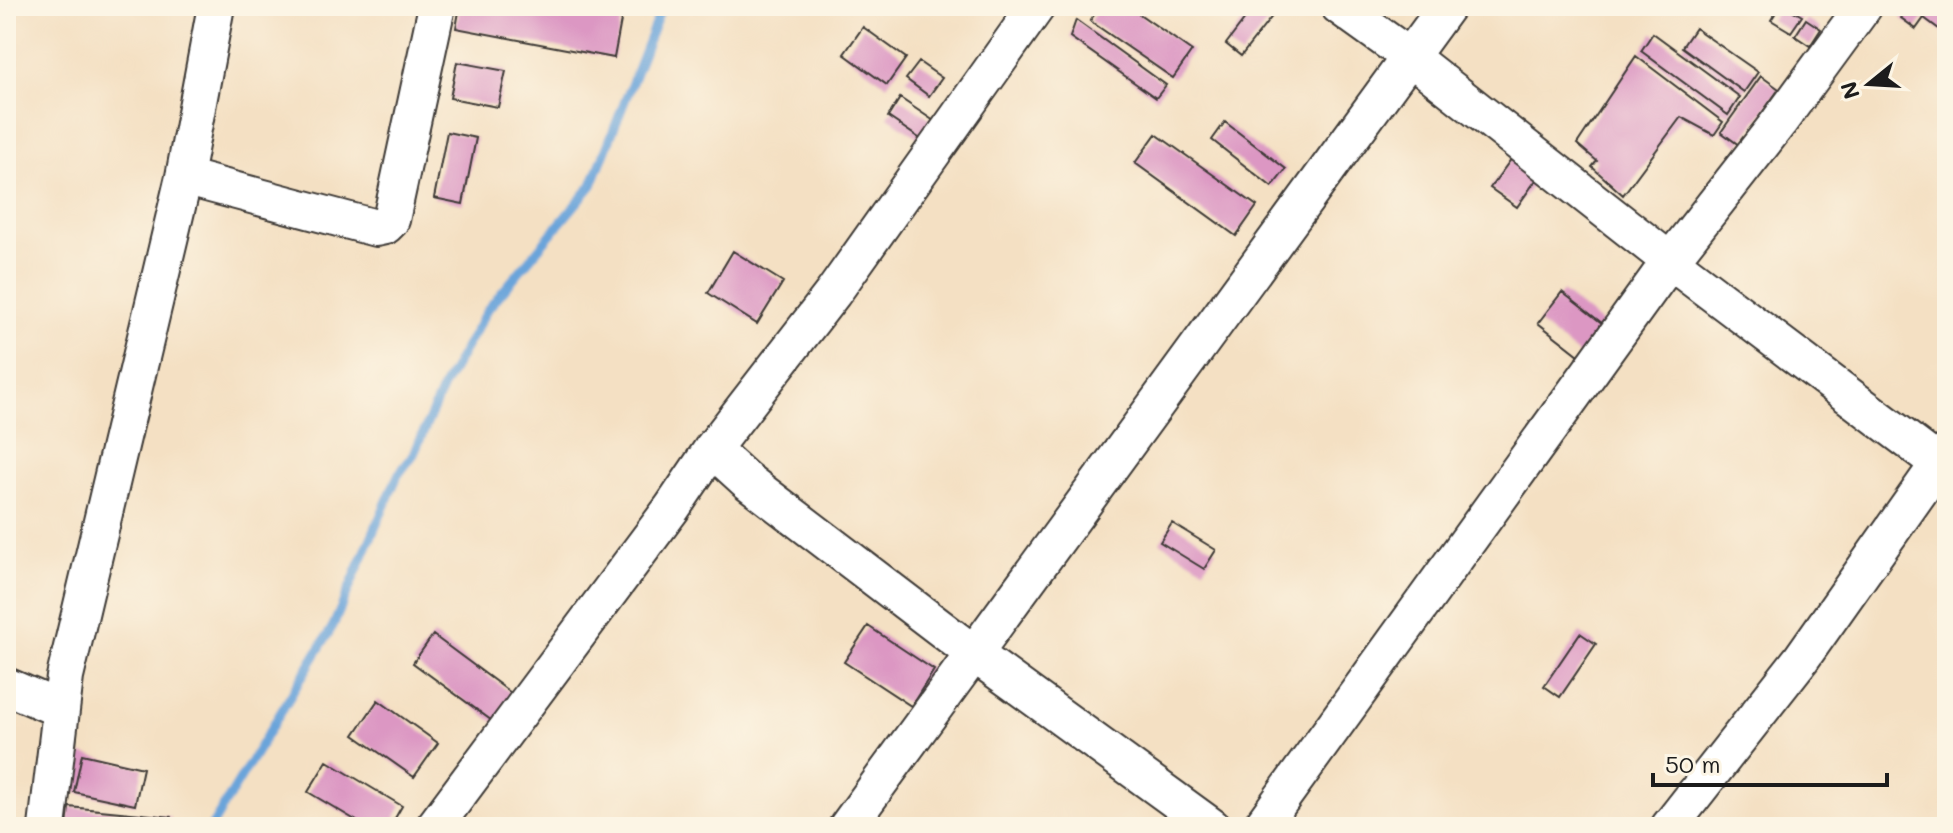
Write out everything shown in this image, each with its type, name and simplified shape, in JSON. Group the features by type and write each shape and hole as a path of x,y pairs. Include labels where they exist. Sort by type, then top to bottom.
{"street":[{"path":"47,827 65,677 184,177 216,6"},
{"path":"184,177 376,228 385,226 391,220 437,6"},
{"path":"434,827 672,508 712,449 833,293 1037,6"},
{"path":"1339,6 1410,57 1670,261 1943,457 1801,659 1669,827"},
{"path":"847,827 1447,6"},
{"path":"1261,827 1670,261 1779,122 1864,6"},
{"path":"712,449 746,480 973,653 1212,827"},
{"path":"6,686 60,709"}],"building":[{"path":"460,6 573,6 622,15 614,58 456,28"},
{"path":"1100,6 1128,6 1192,51 1173,78 1090,21"},
{"path":"1255,6 1280,6 1241,56 1226,44"},
{"path":"1780,6 1802,16 1791,32 1771,20"},
{"path":"1910,6 1943,6 1947,9 1947,35 1924,18 1916,29 1901,18"},
{"path":"1806,19 1821,29 1810,46 1795,36"},
{"path":"1076,20 1166,85 1156,98 1070,37"},
{"path":"863,27 906,58 887,85 844,54"},
{"path":"1695,28 1758,72 1744,92 1682,47"},
{"path":"1653,33 1740,97 1728,115 1641,51"},
{"path":"1636,56 1723,122 1714,135 1681,117 1623,195 1592,167 1597,161 1577,144"},
{"path":"457,62 506,71 498,107 450,98"},
{"path":"919,62 942,78 929,96 906,79"},
{"path":"1761,76 1779,89 1739,145 1721,132"},
{"path":"900,98 934,121 922,140 888,117"},
{"path":"1225,122 1286,169 1272,187 1212,140"},
{"path":"447,132 476,138 463,204 434,198"},
{"path":"1156,134 1257,206 1236,236 1135,163"},
{"path":"1512,158 1538,177 1517,207 1490,188"},
{"path":"733,251 783,282 757,324 708,293"},
{"path":"1562,292 1603,324 1579,355 1538,323"},
{"path":"1172,523 1216,550 1204,569 1160,542"},
{"path":"868,626 934,670 911,706 844,662"},
{"path":"1580,633 1596,644 1560,697 1544,686"},
{"path":"433,635 515,696 495,723 413,663"},
{"path":"378,700 438,743 414,777 354,735"},
{"path":"82,754 143,768 135,805 74,792"},
{"path":"327,761 402,806 390,827 367,827 308,792"},
{"path":"69,807 171,817 170,827 67,827"}],"waterway":[{"path":"211,827 333,626 398,475 414,454 443,387 487,310 592,185 662,6"}]}
